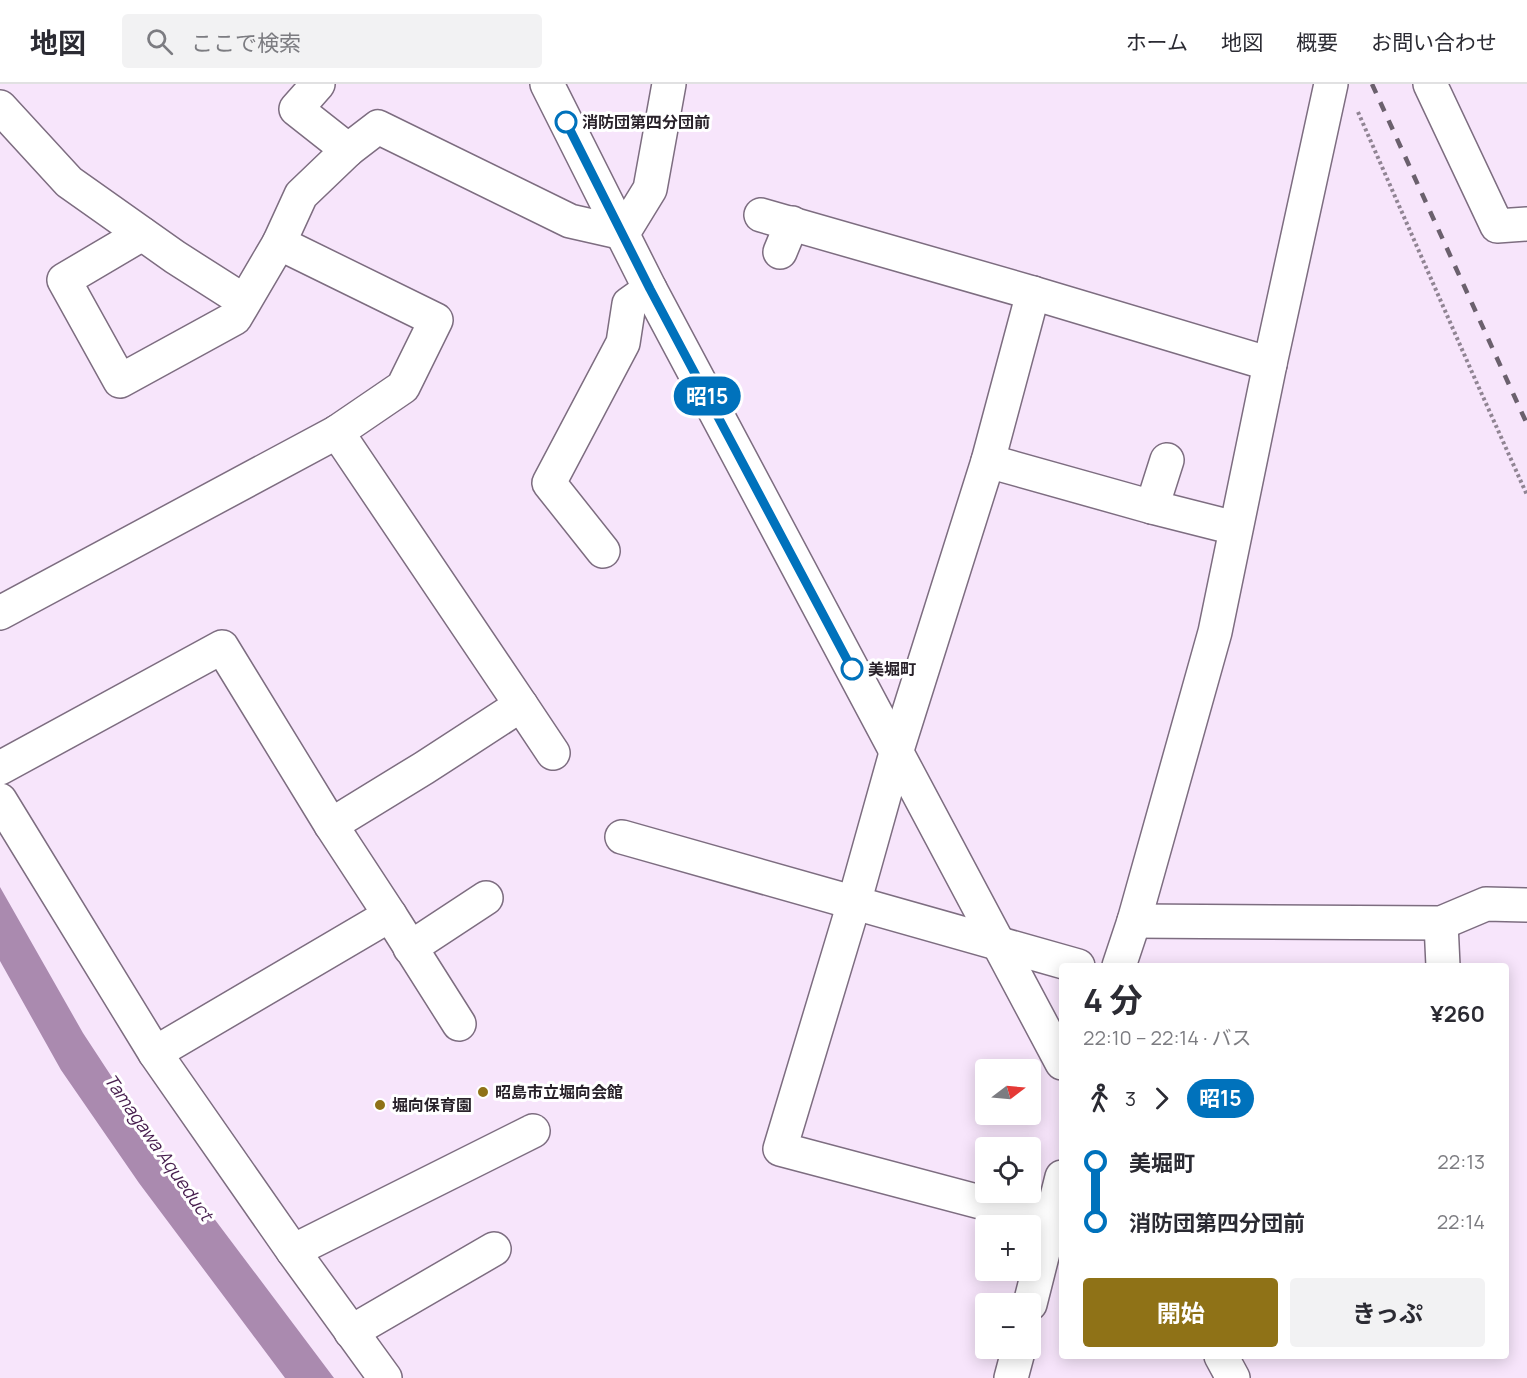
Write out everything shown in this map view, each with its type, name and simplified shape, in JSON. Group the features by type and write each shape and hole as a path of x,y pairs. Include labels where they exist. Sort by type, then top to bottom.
{"street":[{"path":"318,84 296,109 348,150"},
{"path":"547,84 650,289 1059,1057"},
{"path":"623,233 650,189 669,84"},
{"path":"1120,963 1134,921 1215,632 1331,84"},
{"path":"1430,84 1512,225"},
{"path":"0,107 69,182 142,234 244,301"},
{"path":"142,234 64,280 120,381 235,318 279,243 301,195 348,150 378,128 570,221 623,233"},
{"path":"778,230 1033,293 1270,364"},
{"path":"0,613 337,432 402,387 436,320 279,243"},
{"path":"603,551 549,483 623,343 629,304 650,289"},
{"path":"1033,293 988,461 897,753 780,1149 1052,1221"},
{"path":"337,432 553,753"},
{"path":"1152,507 1167,460"},
{"path":"988,461 1236,528"},
{"path":"0,768 222,647 331,825 459,1024"},
{"path":"331,825 521,705"},
{"path":"0,800 155,1053 293,1251 386,1378"},
{"path":"622,837 1068,963"},
{"path":"410,948 486,898"},
{"path":"1134,921 1441,923 1486,904 1527,905"},
{"path":"155,1053 390,915"},
{"path":"1441,923 1443,963"},
{"path":"293,1251 533,1131"},
{"path":"1033,1293 1059,1190"},
{"path":"351,1332 494,1249"},
{"path":"1011,1378 1016,1359"},
{"path":"1223,1359 1233,1378"}],"path":[{"path":"1355,105 1527,495"}],"water":[{"name":"Tamagawa Aqueduct","path":"0,887 83,1033 140,1120 334,1378 285,1378 139,1183 61,1070 0,961"}],"railway":[{"path":"1372,84 1527,424"}],"bus line":[{"name":"昭15","path":"566,122 650,289 852,669"}],"place":[{"name":"消防団第四分団前","path":"566,122"},
{"name":"美堀町","path":"852,669"},
{"name":"昭島市立堀向会館","path":"483,1092"},
{"name":"堀向保育園","path":"380,1105"}]}
